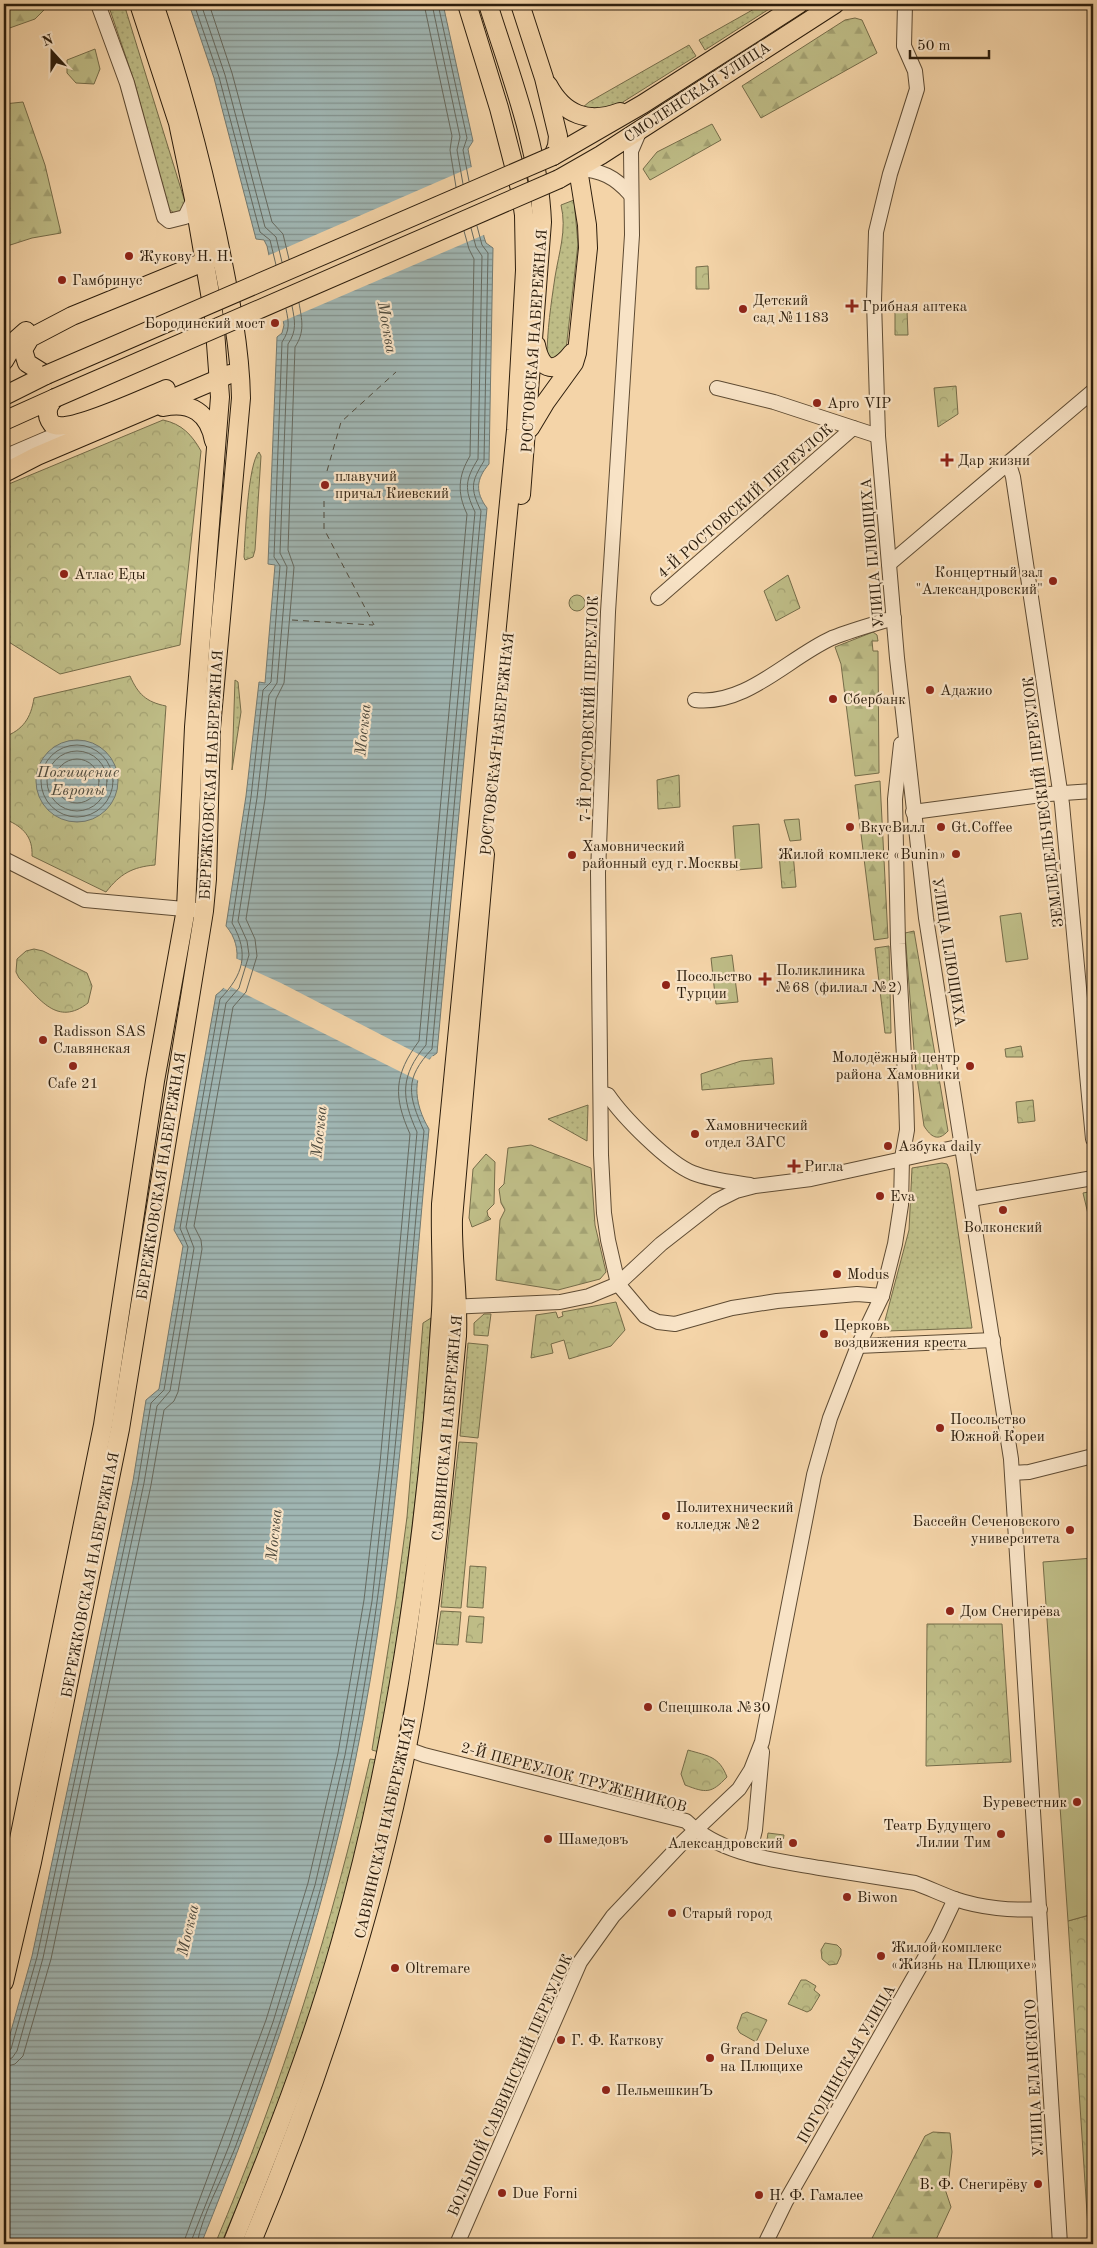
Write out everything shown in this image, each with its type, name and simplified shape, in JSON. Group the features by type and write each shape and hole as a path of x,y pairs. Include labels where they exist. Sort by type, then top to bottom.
{"main road":[{"path":"139,4 178,123 194,200 213,257"},
{"path":"154,4 192,123 213,257"},
{"name":"РОСТОВСКАЯ НАБЕРЕЖНАЯ","path":"450,1307 439,1246 450,1097 516,430 525,270 524,215 520,189 499,108 467,4"},
{"name":"РОСТОВСКАЯ НАБЕРЕЖНАЯ","path":"450,1307 457,1167 528,433 542,222 538,182 521,110 488,4"},
{"path":"520,4 544,78 558,136 553,156"},
{"name":"СМОЛЕНСКАЯ УЛИЦА","path":"4,396 46,375 553,156 643,104 799,4"},
{"name":"СМОЛЕНСКАЯ УЛИЦА","path":"4,421 559,179 578,169 835,4"},
{"path":"544,78 558,102 572,113 585,116 614,115 643,104"},
{"path":"528,433 545,403 574,363 588,248 587,225 578,169"},
{"path":"4,361 22,333 72,316 213,257"},
{"name":"БЕРЕЖКОВСКАЯ НАБЕРЕЖНАЯ","path":"4,1982 32,1862 120,1429 204,911 208,870 211,728 241,398 240,365 213,257"},
{"name":"БЕРЕЖКОВСКАЯ НАБЕРЕЖНАЯ","path":"4,1913 104,1425 155,1081 186,909 194,727 216,454 220,373 213,257"},
{"path":"46,375 27,363 23,350 25,344 30,338 72,316"},
{"path":"534,336 541,362 554,368 563,364 568,359 578,336"},
{"path":"55,398 48,408 47,415 52,424 65,426 86,421 240,365"},
{"path":"4,473 37,456 144,412 220,373"},
{"path":"144,412 176,405 186,405 200,412 210,424 216,454"},
{"name":"САВВИНСКАЯ НАБЕРЕЖНАЯ","path":"232,2244 265,2163 321,2008 346,1923 388,1742 418,1555 450,1307"},
{"name":"САВВИНСКАЯ НАБЕРЕЖНАЯ","path":"251,2244 282,2170 320,2064 358,1944 406,1749 429,1609 439,1524 450,1307"}],"street":[{"path":"98,4 127,83 164,218 169,221 185,217 194,200"},
{"name":"УЛИЦА ПЛЮЩИХА","path":"905,4 904,46 915,71 917,89 890,174 876,232 874,292 878,436 913,812 926,918 993,1340 1012,1474 1040,1909"},
{"name":"7-Й РОСТОВСКИЙ ПЕРЕУЛОК","path":"618,1284 604,1213 598,873 608,612 632,235 630,194 631,151 640,129"},
{"path":"578,169 596,171 613,177 630,194"},
{"path":"717,388 774,402 878,436"},
{"path":"889,564 1093,392"},
{"path":"4,457 86,421"},
{"name":"4-Й РОСТОВСКИЙ ПЕРЕУЛОК","path":"658,598 853,428"},
{"name":"ЗЕМЛЕДЕЛЬЧЕСКИЙ ПЕРЕУЛОК","path":"1009,464 1013,477 1035,616 1061,793 1093,1139"},
{"path":"695,700 708,702 736,695 832,638 894,618"},
{"path":"749,1854 755,1830 762,1742 814,1475 830,1418 858,1346 882,1296 895,1244 901,1205 902,1158 907,1130 898,944 895,799 904,721"},
{"path":"913,812 1061,793 1093,791"},
{"path":"4,858 85,900 204,911"},
{"path":"173,979 177,973 184,971 190,975 191,982"},
{"path":"601,1096 608,1094 639,1132 691,1172 724,1181 756,1186"},
{"path":"450,1307 560,1302 590,1296 618,1284 662,1244 716,1201 736,1191 756,1186 811,1180 962,1146"},
{"path":"971,1199 1093,1178"},
{"path":"618,1284 645,1316 658,1322 675,1324 732,1308 776,1301 857,1294 882,1296"},
{"path":"858,1346 993,1340"},
{"path":"1012,1474 1029,1472 1093,1456"},
{"name":"2-Й ПЕРЕУЛОК ТРУЖЕНИКОВ","path":"388,1742 406,1749 686,1821 696,1831 758,1857 914,1883 955,1899 1013,1910 1040,1909"},
{"name":"БОЛЬШОЙ САВВИНСКИЙ ПЕРЕУЛОК","path":"457,2244 580,1962 613,1916 739,1789 751,1770 762,1742"},
{"name":"ПОГОДИНСКАЯ УЛИЦА","path":"765,2244 786,2201 938,1935 955,1899"},
{"name":"УЛИЦА ЕЛАНСКОГО","path":"1040,1909 1060,2244"}],"green space":[{"path":"4,4 41,4 44,10 35,19 4,30"},
{"path":"108,4 124,4 185,202 182,213 176,215 168,208 134,81"},
{"path":"763,4 777,4 705,50 699,40"},
{"path":"855,18 862,20 877,53 761,118 742,86 845,20"},
{"path":"689,45 696,56 623,102 624,104 617,109 582,108 589,102"},
{"path":"95,49 100,69 94,84 76,83 67,73 67,60"},
{"path":"23,102 45,165 61,233 32,238 4,247 4,104"},
{"path":"712,124 721,140 650,180 643,169 657,152"},
{"path":"574,200 578,244 566,350 556,360 547,358 547,348 552,297 563,232 561,205"},
{"path":"708,266 709,289 696,289 696,267"},
{"path":"895,311 907,311 908,335 895,335"},
{"path":"956,386 958,414 938,427 934,388"},
{"path":"163,420 176,424 186,431 201,451 180,645 60,674 4,639 4,486"},
{"path":"259,452 261,456 255,550 253,557 245,560 245,534 250,485 255,459"},
{"path":"788,575 800,608 776,621 764,591"},
{"path":"574,595 580,595 585,600 583,609 574,611 569,606 569,600"},
{"path":"873,632 877,635 878,641 872,641 873,651 878,651 879,773 855,776 841,664 835,647"},
{"path":"130,676 136,688 144,696 153,702 166,706 155,865 127,873 116,880 106,892 32,856 29,838 22,829 7,820 4,737 16,731 25,722 31,712 34,698"},
{"path":"235,680 238,682 241,712 232,770"},
{"path":"679,775 680,807 658,809 657,780"},
{"path":"880,781 888,938 874,940 855,785"},
{"path":"799,819 801,840 790,841 784,820"},
{"path":"759,824 762,868 736,870 733,826"},
{"path":"793,853 796,887 782,888 779,854"},
{"path":"1021,913 1028,959 1006,962 1000,916"},
{"path":"914,931 948,1131 938,1137 929,1133 924,1126 915,1063 905,933"},
{"path":"889,946 891,1033 885,1033 875,948"},
{"path":"34,949 43,951 87,973 92,986 88,1003 77,1010 58,1011 34,994 16,972 17,959 26,951"},
{"path":"732,955 738,1002 716,1004 711,958"},
{"path":"1021,1046 1023,1057 1006,1057 1005,1049"},
{"path":"772,1058 774,1084 702,1090 701,1074 741,1061"},
{"path":"1033,1100 1035,1121 1018,1123 1016,1102"},
{"path":"588,1105 587,1141 548,1119"},
{"path":"531,1145 591,1168 595,1225 606,1272 600,1279 558,1290 496,1280 500,1220 505,1210 501,1203 499,1189 504,1184 508,1148"},
{"path":"486,1154 495,1162 494,1204 487,1211 491,1219 472,1227 469,1218 473,1169"},
{"path":"942,1163 947,1164 949,1169 972,1328 887,1331 883,1328 909,1230 912,1168"},
{"path":"1093,1191 1093,1213 1088,1214 1083,1193"},
{"path":"616,1302 625,1330 611,1346 569,1359 564,1340 551,1344 553,1353 531,1358 536,1315 556,1312 558,1318 563,1316 562,1312"},
{"path":"484,1314 491,1314 488,1336 474,1335 474,1323"},
{"path":"431,1318 423,1427 411,1536 379,1752 372,1750 407,1517 423,1323"},
{"path":"468,1343 488,1345 478,1438 460,1436"},
{"path":"459,1442 477,1443 461,1608 441,1607"},
{"name":"Буревестник","path":"1093,1558 1093,1914 1068,1921 1043,1562"},
{"path":"470,1566 486,1567 483,1608 467,1607"},
{"path":"441,1611 461,1612 458,1645 436,1644"},
{"path":"469,1616 484,1617 482,1643 466,1642"},
{"path":"927,1624 1002,1624 1011,1762 926,1766"},
{"path":"688,1750 712,1758 724,1770 727,1777 717,1787 708,1790 698,1790 685,1785 681,1774"},
{"path":"370,1759 377,1760 354,1860 327,1959 278,2103 221,2244 215,2244 262,2125 303,2005 339,1883"},
{"path":"768,1833 784,1835 782,1849 766,1847"},
{"path":"1093,1914 1093,2244 1089,2244 1068,1921"},
{"path":"825,1943 837,1945 841,1949 841,1955 837,1964 829,1965 822,1959 821,1950"},
{"path":"801,1980 806,1980 816,1986 814,1990 820,1995 811,2010 807,2012 788,2004"},
{"path":"747,2012 767,2020 756,2042 740,2033 737,2028 742,2014"},
{"path":"933,2132 950,2133 952,2152 949,2177 945,2189 951,2207 934,2244 869,2244 925,2136"}],"water":[{"name":"Москва","path":"189,4 443,4 473,141 468,149 484,237 486,243 493,248 489,464 479,480 480,496 487,508 437,1053 428,1060 422,1069 418,1078 417,1088 420,1109 429,1129 401,1444 392,1522 382,1601 356,1757 326,1882 290,2004 269,2065 201,2244 4,2244 4,2056 32,1956 133,1481 146,1400 159,1389 183,1246 174,1230 216,995 230,981 236,963 236,944 226,926 246,796 259,682 265,683 275,565 268,564 277,337 282,333 284,325 267,246 264,240 256,239 214,78"},
{"name":"Похищение Европы","path":"77,740 93,743 106,752 115,765 118,781 115,797 106,810 93,819 77,822 61,819 48,810 39,797 36,781 39,765 48,752 61,743"}],"pier":[{"path":"474,166 486,234 281,322 267,256"},
{"path":"235,958 242,961 241,965 281,983 430,1060 432,1056 434,1057 424,1070 419,1086 419,1081 231,987 229,991 222,987 227,982"}],"ferry route":[{"path":"327,471 341,422 396,372"},
{"path":"324,501 324,529 374,625"},
{"path":"292,620 373,625"}],"place":[{"name":"Жукову Н. Н.","path":"129,256"},
{"name":"Гамбринус","path":"62,280"},
{"name":"Грибная аптека","path":"852,306"},
{"name":"Детский сад №1183","path":"743,309"},
{"name":"Бородинский мост","path":"275,323"},
{"name":"Арго VIP","path":"817,403"},
{"name":"Дар жизни","path":"947,460"},
{"name":"плавучий причал Киевский","path":"325,485"},
{"name":"Атлас Еды","path":"64,574"},
{"name":"Концертный зал \"Александровский\"","path":"1053,581"},
{"name":"Адажио","path":"930,690"},
{"name":"Сбербанк","path":"833,699"},
{"name":"ВкусВилл","path":"850,827"},
{"name":"Gt.Coffee","path":"941,827"},
{"name":"Жилой комплекс «Bunin»","path":"956,854"},
{"name":"Хамовнический районный суд г.Москвы","path":"572,855"},
{"name":"Поликлиника №68 (филиал №2)","path":"765,979"},
{"name":"Посольство Турции","path":"666,985"},
{"name":"Radisson SAS Славянская","path":"43,1040"},
{"name":"Cafe 21","path":"73,1066"},
{"name":"Молодёжный центр района Хамовники","path":"970,1066"},
{"name":"Хамовнический отдел ЗАГС","path":"695,1134"},
{"name":"Азбука daily","path":"888,1146"},
{"name":"Ригла","path":"794,1166"},
{"name":"Eva","path":"880,1196"},
{"name":"Волконский","path":"1003,1210"},
{"name":"Modus","path":"837,1274"},
{"name":"Церковь воздвижения креста","path":"824,1334"},
{"name":"Посольство Южной Кореи","path":"940,1428"},
{"name":"Политехнический колледж №2","path":"666,1516"},
{"name":"Бассейн Сеченовского университета","path":"1070,1530"},
{"name":"Дом Снегирёва","path":"950,1611"},
{"name":"Спецшкола №30","path":"648,1707"},
{"name":"Буревестник","path":"1077,1802"},
{"name":"Театр Будущего Лилии Тим","path":"1001,1834"},
{"name":"Шамедовъ","path":"548,1839"},
{"name":"Александровский","path":"793,1843"},
{"name":"Biwon","path":"847,1897"},
{"name":"Старый город","path":"672,1913"},
{"name":"Жилой комплекс «Жизнь на Плющихе»","path":"881,1956"},
{"name":"Oltremare","path":"395,1968"},
{"name":"Г. Ф. Каткову","path":"561,2040"},
{"name":"Grand Deluxe на Плющихе","path":"710,2058"},
{"name":"ПельмешкинЪ","path":"606,2090"},
{"name":"В. Ф. Снегирёву","path":"1038,2184"},
{"name":"Due Forni","path":"502,2193"},
{"name":"Н. Ф. Гамалее","path":"759,2195"}]}
